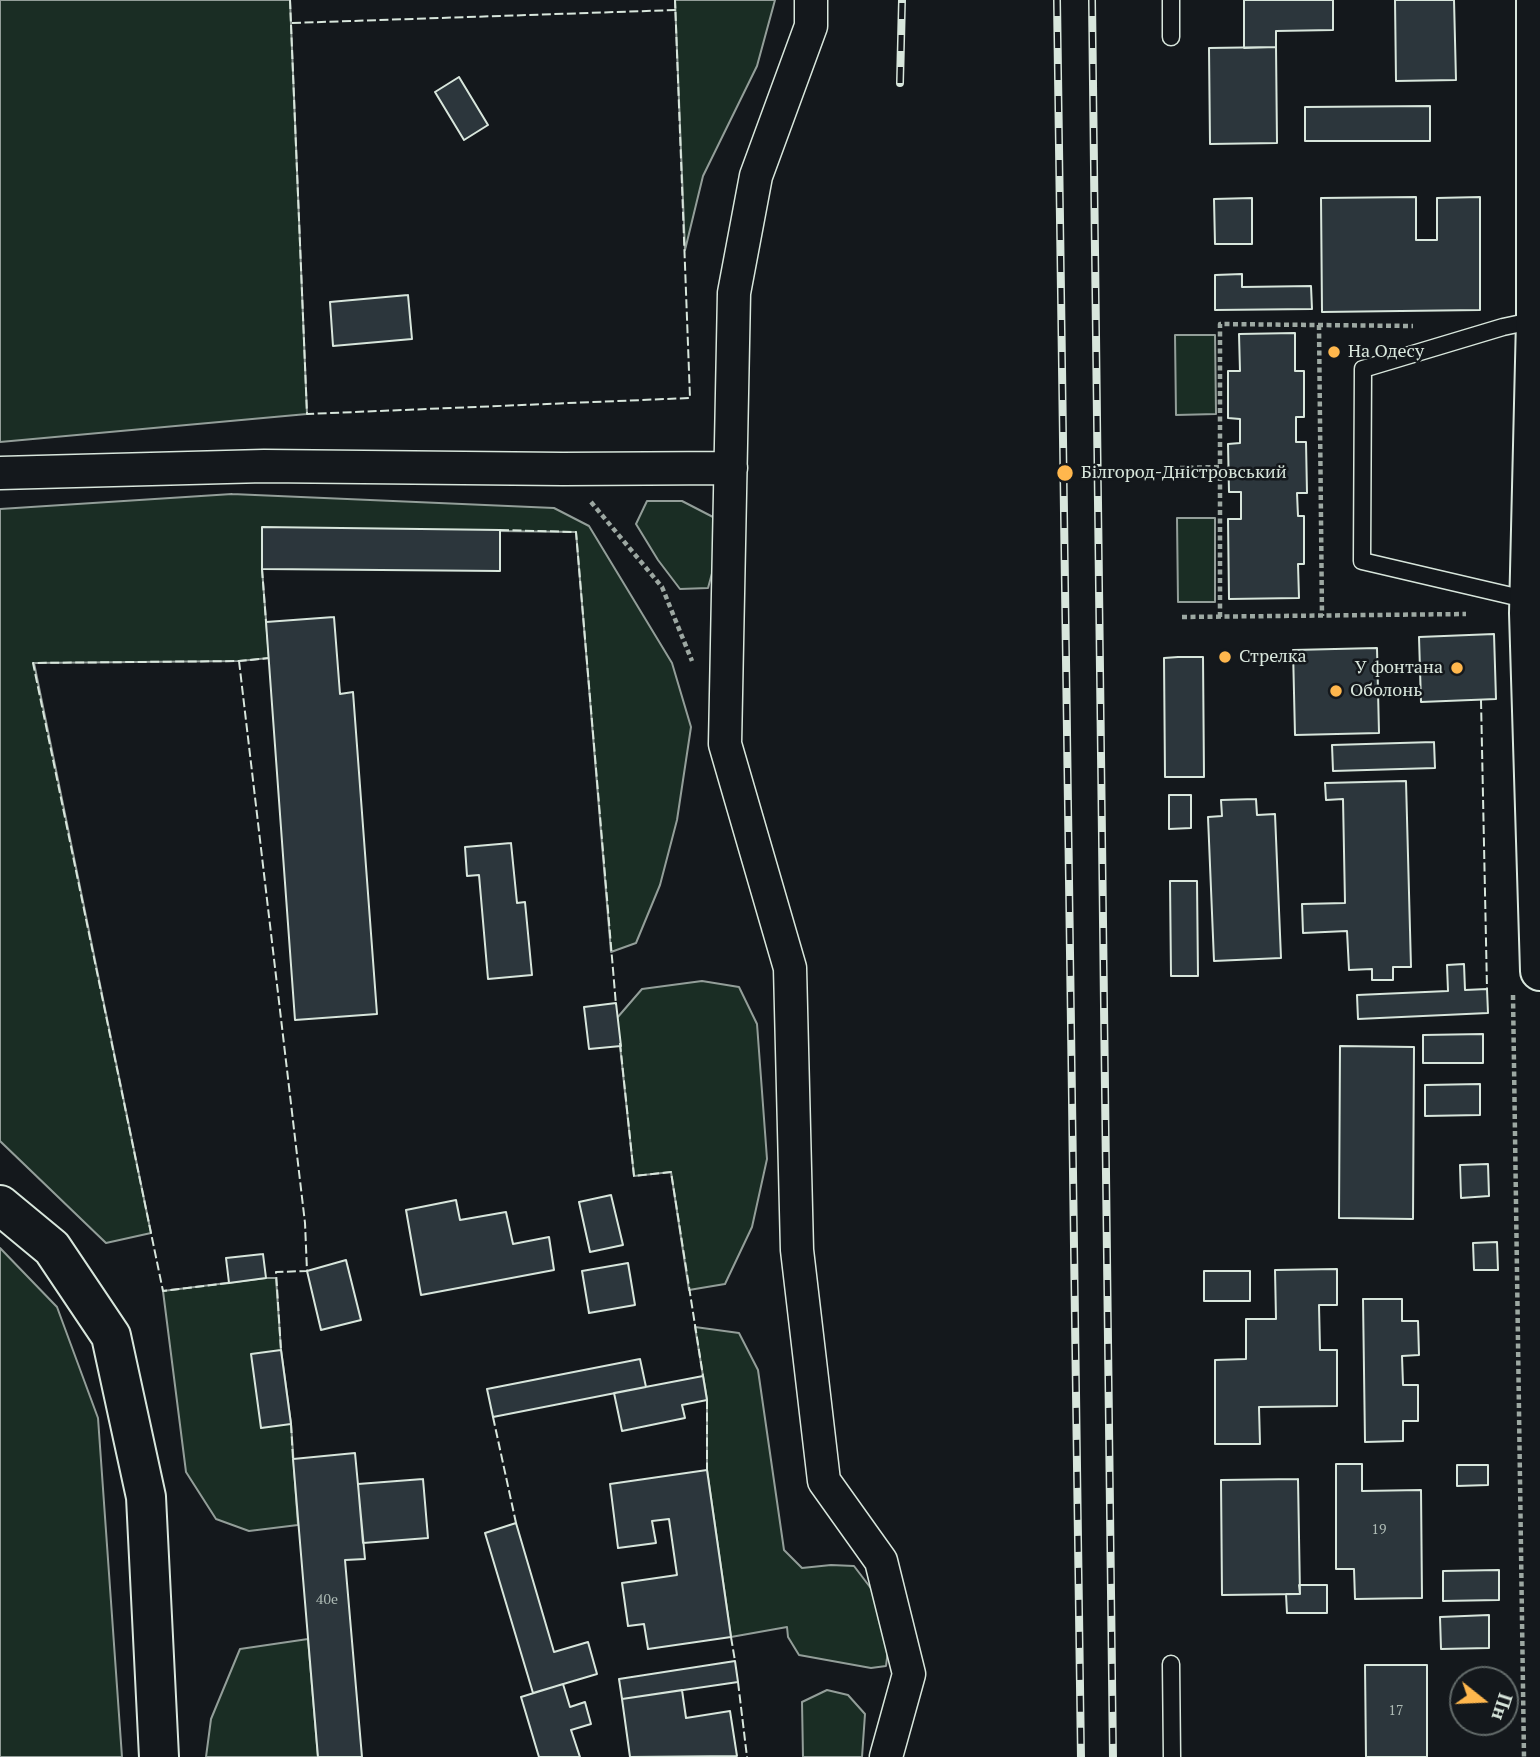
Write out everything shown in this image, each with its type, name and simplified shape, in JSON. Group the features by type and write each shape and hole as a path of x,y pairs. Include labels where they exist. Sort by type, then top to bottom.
{"main road":[{"path":"1526,981 1518,598 1538,320 1536,0"},
{"path":"0,1205 52,1248 111,1336 146,1497 159,1757"}],"street":[{"path":"811,0 811,26 756,176 734,293 725,744 790,968 797,1250 824,1481 881,1561 909,1674 886,1757"},
{"path":"0,473 264,466 564,470 731,468"}],"lane":[{"path":"1171,0 1171,37"},
{"path":"1518,598 1362,561 1363,369 1503,327 1538,320"},
{"path":"1171,1664 1172,1757"}],"path":[{"path":"1220,617 1220,324 1424,326"},
{"path":"1319,325 1322,616"},
{"path":"1180,468 1220,467"},
{"path":"564,470 662,587 696,672"},
{"path":"1182,617 1507,613 1518,598"},
{"path":"1524,1757 1526,981"}],"green space":[{"path":"0,0 290,0 307,414 0,442"},
{"path":"675,0 775,0 757,66 703,176 685,250"},
{"path":"1175,335 1215,335 1216,414 1176,415"},
{"path":"232,494 554,508 589,526 672,663 691,727 677,820 660,885 636,943 611,952 576,532 263,528 262,569 269,658 239,661 34,663 151,1233 106,1243 0,1141 0,509"},
{"path":"647,501 682,501 713,517 717,555 708,588 680,589 658,560 636,524"},
{"path":"1177,518 1215,518 1215,602 1178,602"},
{"path":"702,981 739,987 757,1024 767,1159 752,1227 725,1284 689,1290 671,1172 634,1176 617,1018 642,989"},
{"path":"0,1248 57,1307 98,1418 122,1757 0,1757"},
{"path":"276,1278 298,1525 249,1531 216,1519 186,1472 163,1291"},
{"path":"695,1327 739,1333 758,1370 784,1550 802,1568 854,1566 873,1591 889,1642 886,1666 871,1668 799,1655 788,1637 787,1627 731,1637 707,1470 707,1400"},
{"path":"308,1639 318,1757 206,1757 211,1719 240,1649"},
{"path":"827,1690 848,1695 865,1714 862,1757 803,1757 802,1702"}],"building":[{"path":"1244,0 1333,0 1333,30 1276,31 1276,47 1244,48"},
{"path":"1395,0 1454,0 1456,80 1396,81"},
{"path":"1276,47 1277,143 1210,144 1209,48"},
{"path":"459,77 488,125 464,140 435,92"},
{"path":"1430,106 1430,141 1305,141 1305,107"},
{"path":"1416,197 1416,240 1437,240 1437,198 1480,197 1480,310 1322,312 1321,198"},
{"path":"1252,198 1252,244 1215,244 1214,199"},
{"path":"1242,274 1242,287 1311,286 1312,309 1215,310 1215,275"},
{"path":"408,295 412,339 333,346 330,302"},
{"path":"1295,333 1295,371 1304,371 1304,417 1296,417 1296,442 1306,442 1307,493 1297,493 1298,516 1304,516 1304,564 1298,564 1299,598 1229,599 1228,519 1241,519 1241,492 1229,492 1228,444 1240,443 1240,419 1228,418 1228,371 1240,371 1239,334"},
{"path":"262,527 500,530 500,571 262,569"},
{"path":"334,617 340,694 353,692 377,1014 295,1020 266,622"},
{"name":"У фонтана","path":"1494,634 1496,699 1421,702 1419,637"},
{"name":"Оболонь","path":"1377,648 1379,733 1295,735 1293,650"},
{"path":"1203,657 1204,777 1165,777 1164,658"},
{"path":"1434,742 1435,768 1333,771 1332,745"},
{"path":"1406,781 1411,967 1393,967 1393,980 1372,980 1372,969 1349,970 1347,931 1303,933 1302,904 1345,903 1343,799 1326,800 1325,783"},
{"path":"1169,795 1191,795 1191,828 1169,829"},
{"path":"1256,799 1257,815 1275,814 1281,958 1214,961 1208,817 1222,816 1221,800"},
{"path":"511,843 517,903 525,902 532,975 488,979 479,875 467,876 465,847"},
{"path":"1170,881 1197,881 1198,976 1171,976"},
{"path":"1464,964 1465,990 1487,989 1488,1013 1358,1019 1357,995 1448,991 1447,965"},
{"path":"616,1003 621,1046 589,1049 584,1007"},
{"path":"1483,1034 1483,1063 1423,1063 1423,1035"},
{"path":"1340,1046 1414,1047 1413,1219 1339,1218"},
{"path":"1480,1084 1480,1115 1425,1116 1425,1085"},
{"path":"1488,1164 1489,1196 1461,1198 1460,1165"},
{"path":"611,1195 623,1245 590,1252 579,1202"},
{"path":"456,1200 460,1220 506,1212 513,1244 549,1237 554,1270 421,1295 406,1210"},
{"path":"1497,1242 1498,1270 1474,1270 1473,1243"},
{"path":"263,1254 266,1278 229,1283 226,1258"},
{"path":"346,1260 361,1320 321,1330 307,1271"},
{"path":"628,1263 635,1305 589,1313 582,1271"},
{"path":"1337,1269 1337,1305 1319,1305 1320,1350 1337,1350 1337,1406 1259,1407 1260,1444 1215,1444 1215,1360 1246,1359 1246,1319 1276,1319 1275,1270"},
{"path":"1204,1271 1250,1271 1250,1301 1204,1301"},
{"path":"1363,1299 1402,1299 1402,1321 1418,1321 1419,1355 1402,1356 1403,1385 1418,1385 1418,1421 1403,1421 1403,1441 1365,1442"},
{"path":"281,1350 291,1424 261,1428 251,1354"},
{"path":"640,1359 646,1387 493,1417 487,1389"},
{"path":"703,1376 707,1400 682,1405 685,1418 622,1431 614,1393"},
{"path":"355,1453 365,1559 345,1560 362,1757 318,1757 293,1459"},
{"path":"1336,1464 1362,1464 1362,1491 1421,1490 1422,1598 1355,1599 1354,1569 1336,1569"},
{"path":"1457,1465 1488,1465 1488,1485 1457,1486"},
{"path":"707,1470 731,1637 648,1649 644,1624 628,1626 622,1583 677,1575 669,1519 652,1521 656,1543 618,1548 610,1484"},
{"path":"423,1479 428,1538 363,1543 358,1484"},
{"path":"1298,1479 1300,1594 1222,1595 1221,1480"},
{"path":"516,1523 554,1652 588,1642 597,1674 533,1693 485,1533"},
{"path":"1499,1570 1499,1600 1443,1601 1443,1571"},
{"path":"1299,1585 1327,1585 1327,1613 1287,1613 1286,1594 1300,1594"},
{"path":"1489,1615 1489,1648 1441,1649 1440,1617"},
{"path":"735,1661 738,1682 622,1699 619,1679"},
{"path":"1365,1665 1427,1665 1427,1757 1366,1757"},
{"path":"563,1684 570,1707 585,1702 591,1724 571,1730 580,1757 539,1757 521,1697"},
{"path":"682,1690 686,1718 730,1711 737,1756 630,1757 622,1699"}],"railway":[{"path":"900,83 902,0"},
{"path":"1057,0 1081,1757"},
{"path":"1092,0 1113,1757"}],"fence":[{"path":"290,0 307,414 690,398 675,0"},
{"path":"292,23 676,10"},
{"path":"500,530 576,532 616,1005"},
{"path":"262,569 266,622"},
{"path":"229,1283 163,1291 33,663 239,661 269,658"},
{"path":"239,661 305,1223 307,1271 276,1272 281,1350"},
{"path":"1481,700 1487,989"},
{"path":"620,1043 634,1176 671,1172 703,1376"},
{"path":"707,1400 707,1470"},
{"path":"493,1417 516,1523"},
{"path":"291,1424 293,1459"},
{"path":"731,1637 735,1661"},
{"path":"738,1682 747,1757"}],"place":[{"name":"На Одесу","path":"1334,352"},
{"name":"Білгород-Дністровський","path":"1065,473"},
{"name":"Стрелка","path":"1225,657"},
{"name":"У фонтана","path":"1457,668"},
{"name":"Оболонь","path":"1336,691"}]}
